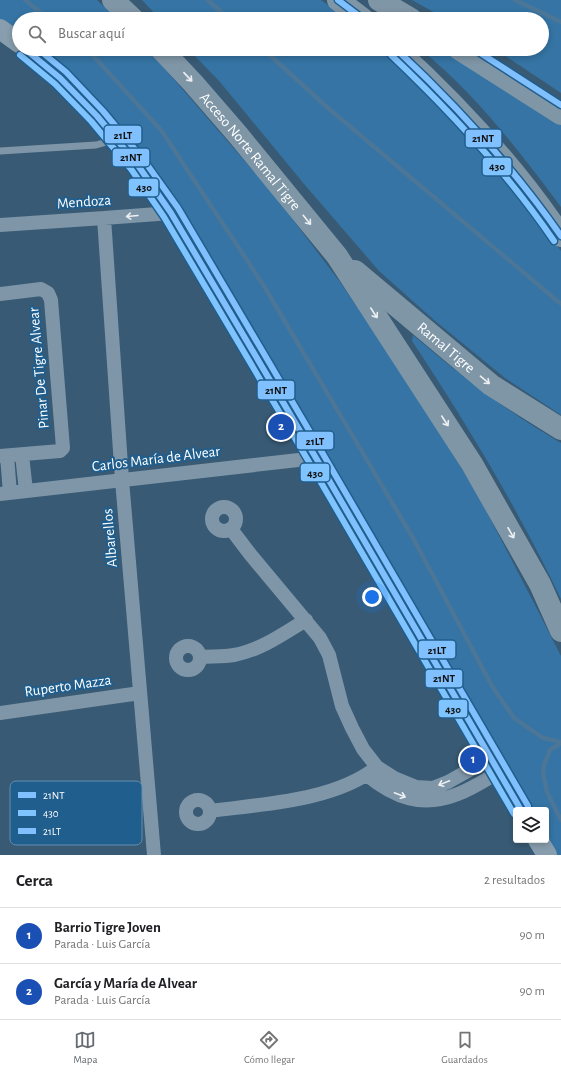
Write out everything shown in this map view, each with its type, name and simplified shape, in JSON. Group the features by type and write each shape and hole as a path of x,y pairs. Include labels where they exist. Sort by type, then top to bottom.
{"highway":[{"path":"113,0 125,12"},
{"path":"338,0 354,12"},
{"path":"379,0 399,12"},
{"name":"Acceso Norte Ramal Tigre","path":"168,56 238,135 337,256"},
{"path":"404,56 420,71 483,138 541,206 561,236"},
{"path":"470,56 561,114"},
{"path":"337,256 472,464 540,584 561,631"},
{"name":"Ramal Tigre","path":"337,256 491,385 561,429"}],"street":[{"path":"0,29 12,38"},
{"path":"33,56 60,78 97,116 137,164 170,213 316,458 519,807"},
{"name":"Mendoza","path":"0,225 170,213"},
{"name":"Albarellos","path":"104,218 122,480 154,855"},
{"name":"Pinar De Tigre Alvear","path":"0,294 41,289 48,293 51,300 63,448 60,451 3,456 5,493"},
{"path":"22,455 26,491"},
{"name":"Carlos María de Alvear","path":"5,493 316,458"},
{"path":"231,529 320,638 329,655 338,693 372,771"},
{"path":"200,657 234,655 249,651 268,643 306,620"},
{"name":"Ruperto Mazza","path":"0,713 140,693"},
{"path":"210,811 292,800 323,793 372,771 416,787 433,788 495,765"},
{"path":"540,843 547,855"}],"lane":[{"path":"0,151 96,145 116,139"}],"shaded area":[{"path":"0,0 97,0 110,12 12,12 12,29 0,20"},
{"path":"142,0 321,0 337,12 153,12"},
{"path":"412,0 561,0 561,93 506,56 549,56 549,12 433,12"},
{"path":"43,56 153,56 275,196 340,282 419,398 479,497 561,656 561,855 557,855 549,841 549,807 529,807 195,230 160,178 109,116"},
{"path":"195,56 391,56 412,75 467,132 520,194 561,251 561,415 505,378 434,320 379,271 304,184 220,82"},
{"path":"428,56 453,56 561,124 561,207 529,165 478,104"},
{"path":"413,335 503,406 561,443 561,599 545,565 491,467 412,341"}],"waterway":[{"path":"25,0 40,12"},
{"path":"208,0 221,12"},
{"path":"515,0 540,12"},
{"path":"549,16 561,22"},
{"path":"93,56 161,130 264,286 413,538 492,686 514,718 543,738 561,742"},
{"path":"271,56 328,108 561,304"},
{"path":"561,743 550,750 544,765 543,773 547,792 561,820"}],"transit line":[{"name":"21NT","path":"338,0 354,12"},
{"name":"430","path":"21,56 55,84 91,121 131,169 164,217 513,812"},
{"name":"21NT","path":"33,56 60,78 97,116 137,164 171,213 519,807"},
{"name":"21LT","path":"47,56 66,72 103,111 143,159 178,208 528,806"},
{"name":"430","path":"392,56 457,121 498,167 554,241"},
{"name":"21NT","path":"403,56 441,93 483,138 524,186 561,236"},
{"name":"21LT","path":"485,56 561,105"}],"place":[{"name":"García y María de Alvear","path":"281,427"},
{"name":"Barrio Tigre Joven","path":"473,760"}]}
